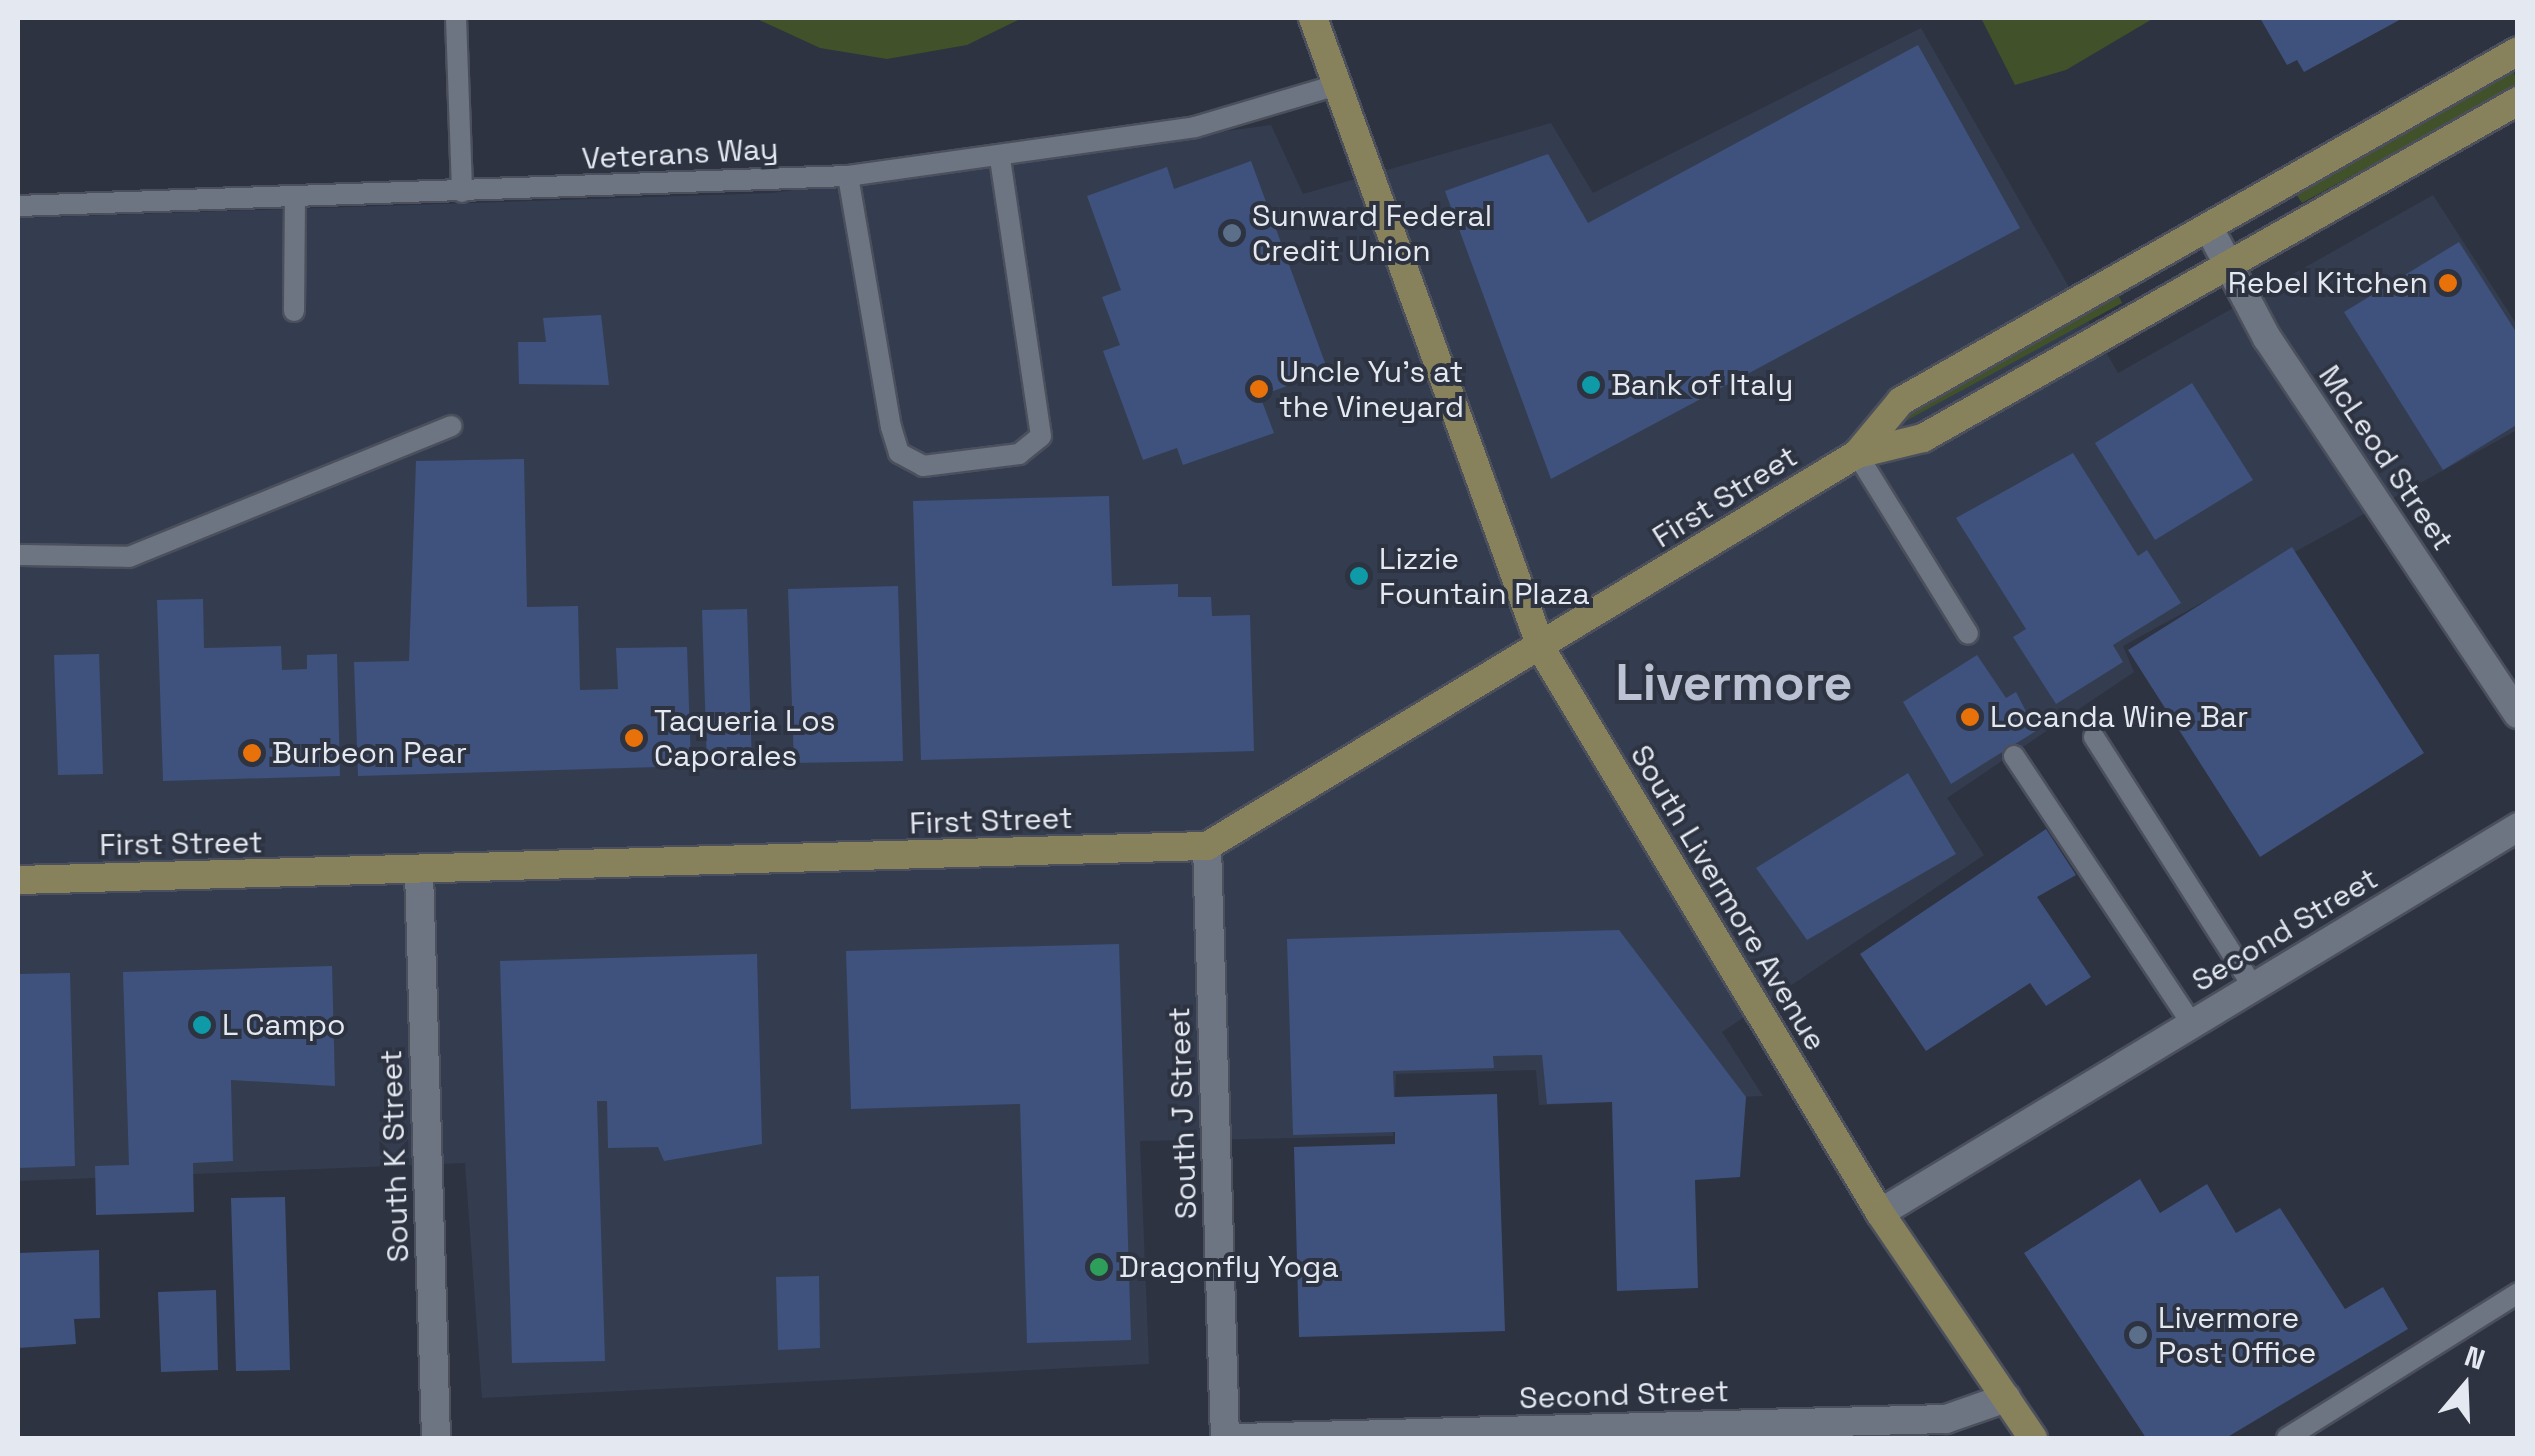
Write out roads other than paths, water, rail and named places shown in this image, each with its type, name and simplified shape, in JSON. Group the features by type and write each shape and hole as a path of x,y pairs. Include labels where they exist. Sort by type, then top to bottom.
{"main road":[{"name":"South Livermore Avenue","path":"1312,18 1542,650 1880,1214 2033,1438"},
{"name":"First Street","path":"1857,454 1900,401 2211,232 2518,51"},
{"name":"First Street","path":"18,880 418,872 1207,846 1542,650 1857,454 1923,438 2518,101"}],"street":[{"name":"McLeod Street","path":"2211,232 2228,266 2518,714"},
{"name":"Second Street","path":"1880,1214 2518,827"},
{"name":"South J Street","path":"1207,846 1225,1438"},
{"name":"South K Street","path":"418,872 436,1438"},
{"name":"Second Street","path":"1239,1438 1727,1432 1946,1419 2006,1398"}],"lane":[{"path":"456,18 462,192"},
{"name":"Veterans Way","path":"18,206 295,203 848,176 1000,158 1195,127 1337,85"},
{"path":"848,176 892,427 899,453 923,466 1019,454 1041,436 1044,412 1000,158"},
{"path":"294,311 295,203"},
{"path":"18,554 129,557 451,426"},
{"path":"1857,454 1968,634"},
{"path":"2094,737 2252,987"},
{"path":"2014,756 2192,1024"},
{"path":"2287,1438 2518,1293"}],"place":[{"name":"Sunward Federal Credit Union","path":"1232,233"},
{"name":"Rebel Kitchen","path":"2448,283"},
{"name":"Bank of Italy","path":"1591,385"},
{"name":"Uncle Yu's at the Vineyard","path":"1259,389"},
{"name":"Lizzie Fountain Plaza","path":"1359,576"},
{"name":"Locanda Wine Bar","path":"1970,717"},
{"name":"Taqueria Los Caporales","path":"634,738"},
{"name":"Burbeon Pear","path":"252,753"},
{"name":"L Campo","path":"202,1025"},
{"name":"Dragonfly Yoga","path":"1099,1267"},
{"name":"Livermore Post Office","path":"2138,1335"}],"district":[{"name":"Livermore","path":"1734,684"}]}
